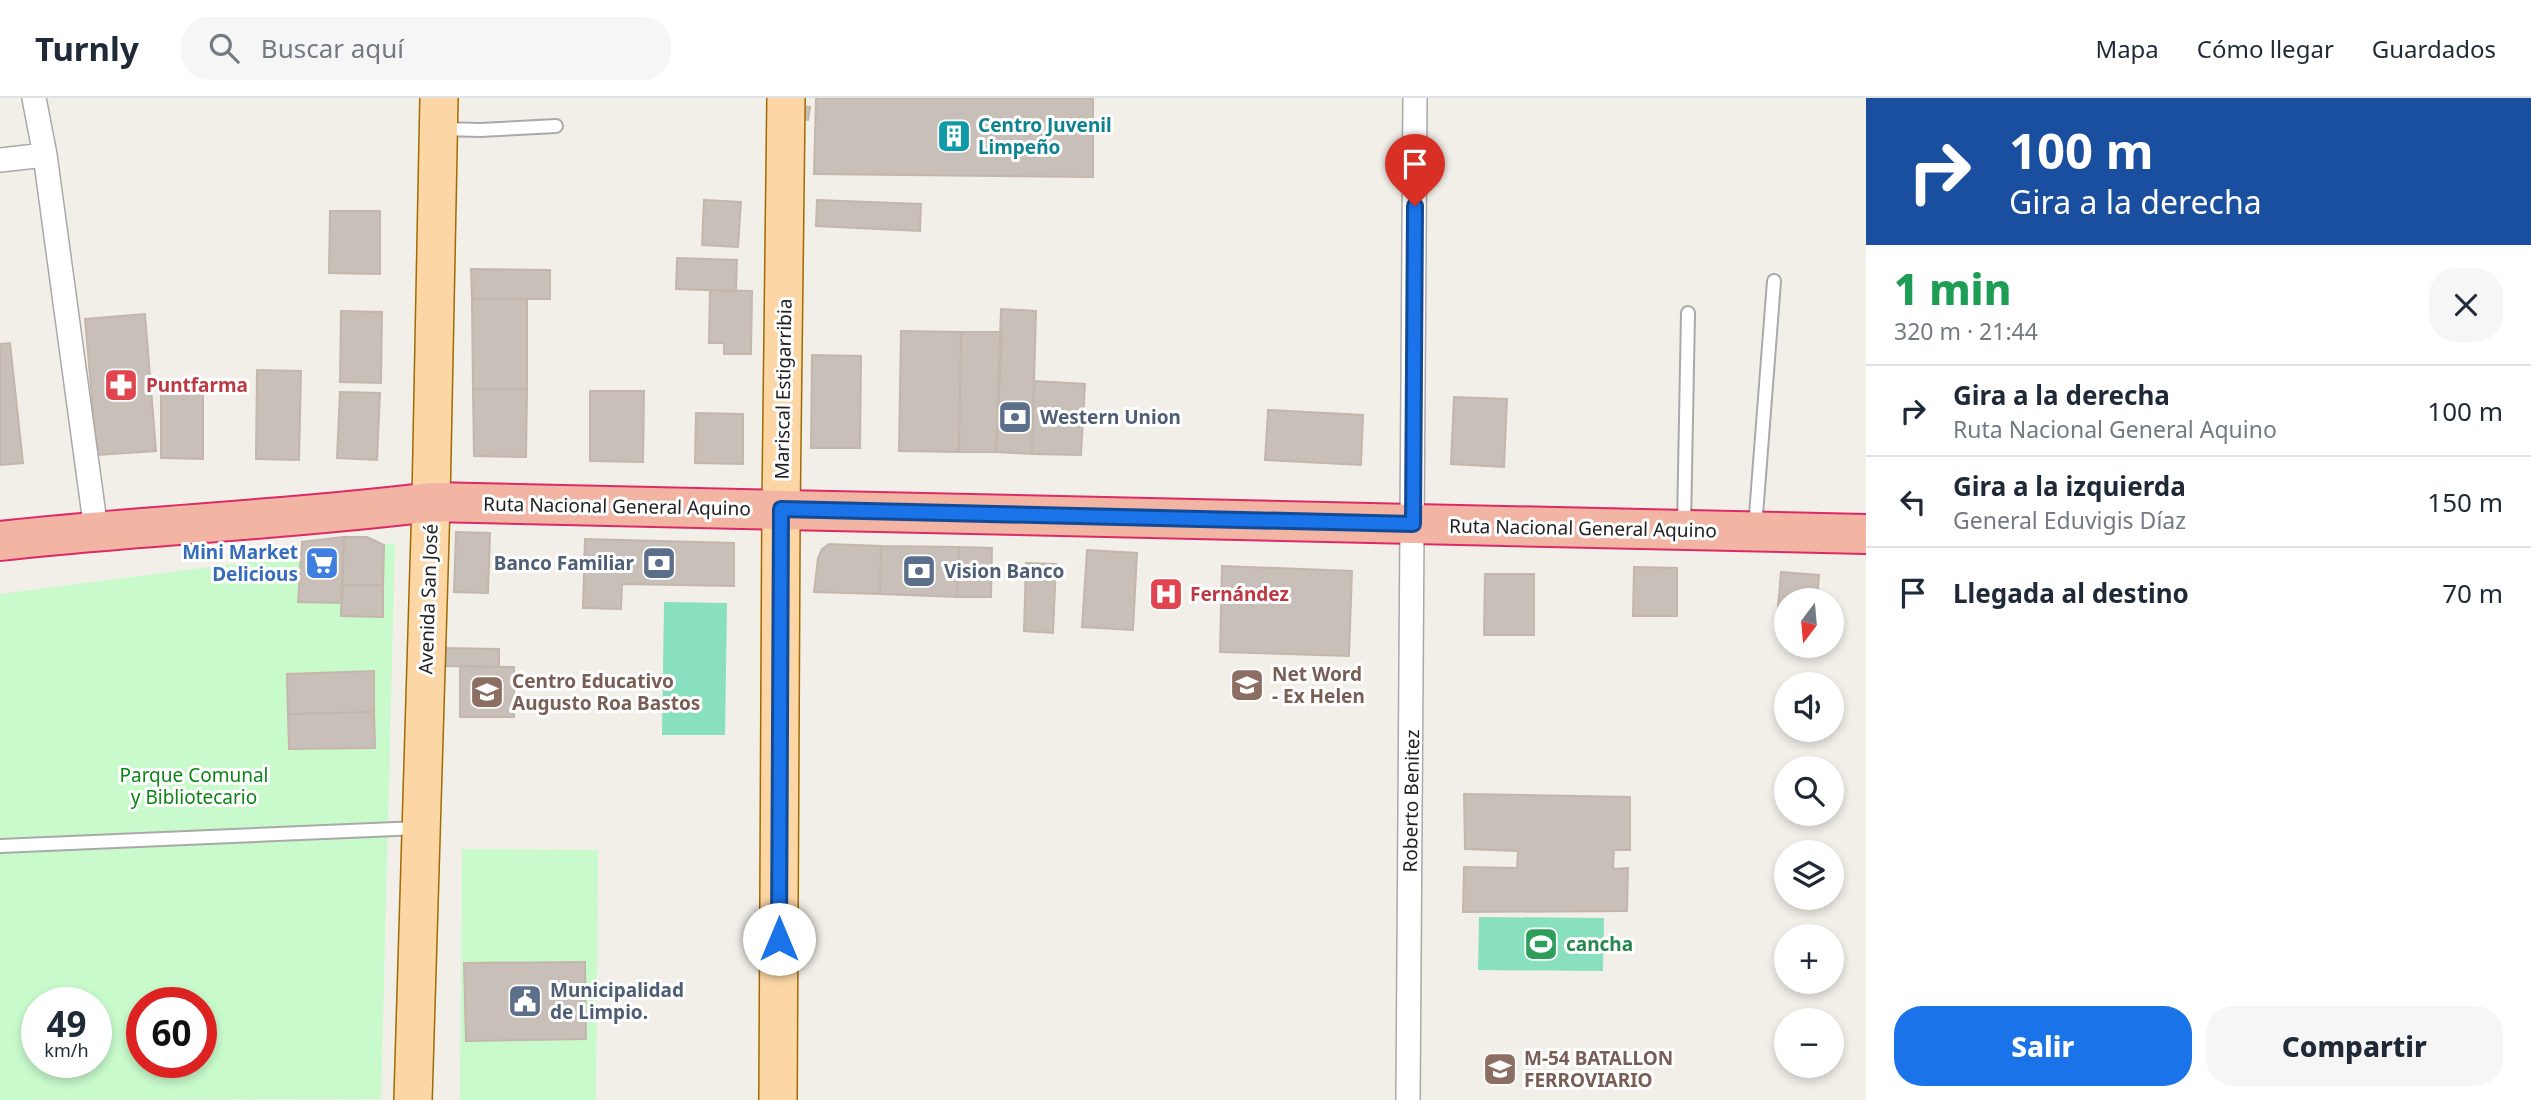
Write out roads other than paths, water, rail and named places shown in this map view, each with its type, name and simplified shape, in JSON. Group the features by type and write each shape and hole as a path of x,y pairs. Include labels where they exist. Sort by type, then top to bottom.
{"highway":[{"name":"Ruta Nacional General Aquino","path":"0,541 96,530 378,509 430,502 781,509 1413,513 1684,530 1866,534"}],"main road":[{"name":"Mariscal Estigarribia","path":"778,1100 786,98"},
{"name":"Avenida San José","path":"413,1100 439,113"}],"street":[{"path":"34,98 45,155 96,530"},
{"name":"Roberto Benitez","path":"1408,1100 1415,98"},
{"path":"0,160 45,155"}],"lane":[{"path":"439,113 480,130 556,126"},
{"path":"1755,532 1774,281"},
{"path":"1684,530 1688,313"},
{"path":"0,846 421,828"}],"place":[{"name":"Centro Juvenil Limpeño","path":"954,136"},
{"name":"Puntfarma","path":"121,385"},
{"name":"Western Union","path":"1015,417"},
{"name":"Mini Market Delicious","path":"322,563"},
{"name":"Banco Familiar","path":"659,563"},
{"name":"Vision Banco","path":"919,571"},
{"name":"Fernández","path":"1166,594"},
{"name":"Net Word - Ex Helen","path":"1247,685"},
{"name":"Centro Educativo Augusto Roa Bastos","path":"487,692"},
{"name":"cancha","path":"1541,944"},
{"name":"Municipalidad de Limpio.","path":"525,1001"},
{"name":"M-54 BATALLON FERROVIARIO","path":"1500,1069"}],"park label":[{"name":"Parque Comunal y Bibliotecario","path":"194,786"}]}
